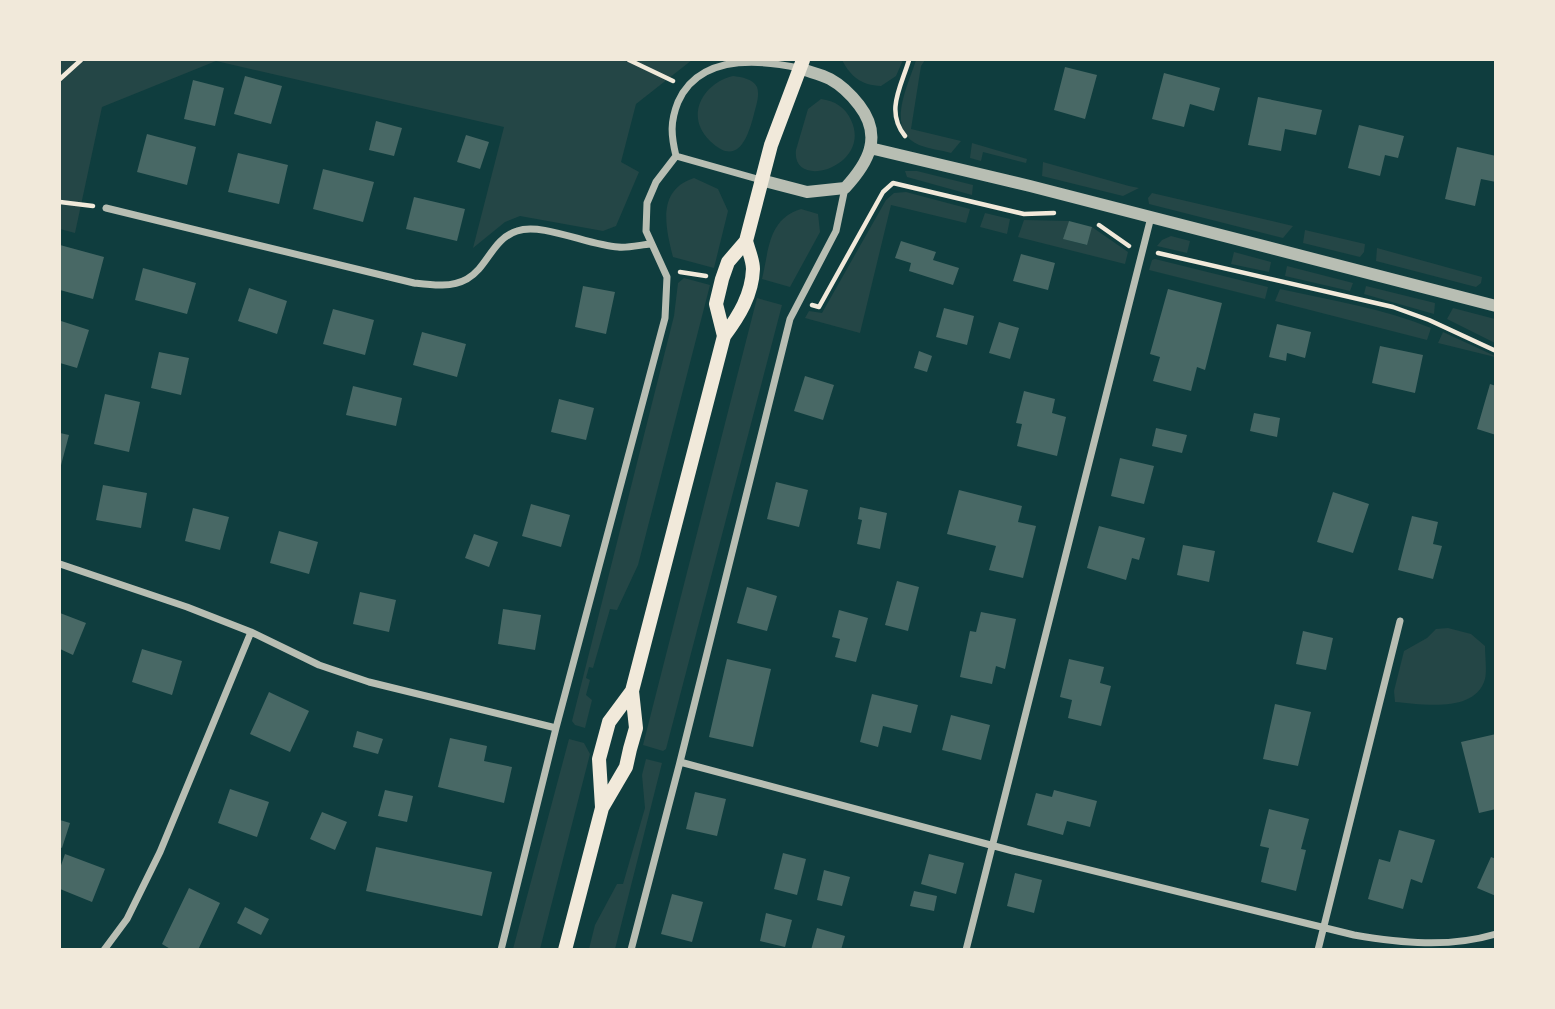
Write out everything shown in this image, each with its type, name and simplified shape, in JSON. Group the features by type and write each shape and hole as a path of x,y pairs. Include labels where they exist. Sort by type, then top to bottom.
{"main road":[{"path":"724,336 716,304 722,279 728,262 746,241 761,180 801,64"},
{"path":"565,950 602,808 626,767 631,749 636,728 632,691 724,336 743,311 749,288 753,267 746,241"},
{"path":"602,808 599,759 609,722 632,691"}],"street":[{"path":"631,950 790,319 836,231 845,187 862,170 873,134 870,122 852,96 831,79 801,64 747,61 705,70 687,88 671,119 671,139 676,156"},
{"path":"870,148 1496,306"},
{"path":"676,156 807,192 845,187"},
{"path":"501,950 556,728 665,318 667,277 646,232 647,203 656,182 676,156"},
{"path":"106,208 414,283 442,286 467,279 498,243 515,231 530,228 617,247 650,244"},
{"path":"966,950 1151,217"},
{"path":"60,564 187,607 251,632 319,665 369,682 556,728"},
{"path":"1318,950 1400,621"},
{"path":"104,950 127,919 160,852 251,632"},
{"path":"680,762 993,846 1324,929 1401,943 1448,942 1496,934"}],"path":[{"path":"60,79 81,60"},
{"path":"629,60 687,88"},
{"path":"798,301 819,307 884,192 892,183 907,139 898,128 894,110 909,60"},
{"path":"892,183 1024,214 1057,212"},
{"path":"60,202 106,208"},
{"path":"1097,223 1128,246 1393,307 1429,320 1496,351"},
{"path":"667,277 684,271 722,279"}],"shaded area":[{"path":"60,60 692,60 636,104 621,162 639,172 616,226 603,231 520,216 505,222 473,248 504,127 216,61 102,107 75,233 60,229"},
{"path":"842,60 903,60 896,76 881,86 857,79"},
{"path":"916,60 925,60 921,66 911,129 961,141 951,153 919,145 909,138 903,129 902,106"},
{"path":"733,76 753,82 758,90 758,97 745,140 735,150 728,151 720,149 702,131 698,111 700,102 713,86"},
{"path":"821,99 843,108 851,120 855,136 851,150 842,161 830,168 806,170 798,163 796,150 808,109"},
{"path":"972,143 1027,159 1026,163 983,152 981,161 970,158"},
{"path":"1043,162 1139,188 1123,196 1042,176"},
{"path":"905,171 917,171 973,185 972,195 907,177"},
{"path":"694,178 718,189 728,211 714,268 673,257 670,245 666,222 669,200 674,191"},
{"path":"906,192 970,209 966,223 891,205 860,333 805,318 809,311 822,313 886,200 894,193"},
{"path":"1152,193 1293,226 1283,238 1149,204 1148,198"},
{"path":"801,209 818,214 820,232 790,287 762,279 776,228 782,220"},
{"path":"985,213 1010,219 1007,234 980,227"},
{"path":"1024,220 1069,221 1064,239 1086,245 1092,227 1128,252 1125,264 1018,237"},
{"path":"1305,230 1365,244 1364,252 1360,257 1303,243"},
{"path":"1171,236 1190,241 1187,253 1157,246"},
{"path":"1377,248 1482,277 1481,283 1476,287 1376,261"},
{"path":"1234,252 1271,262 1269,272 1231,264"},
{"path":"1152,260 1268,287 1265,299 1149,270"},
{"path":"1287,266 1353,283 1350,291 1285,276"},
{"path":"684,278 710,285 638,565 617,610 610,609 593,668 589,667 586,678 590,680 586,695 592,700 585,728 572,721 674,316 678,283"},
{"path":"1366,286 1435,303 1434,314 1364,294"},
{"path":"1280,289 1375,310 1431,328 1427,340 1275,301"},
{"path":"757,298 782,305 666,749 663,751 643,745"},
{"path":"1453,308 1495,319 1495,343 1447,319"},
{"path":"1443,332 1495,356 1495,357 1438,343"},
{"path":"1448,628 1471,634 1485,646 1486,675 1479,690 1470,698 1446,704 1395,702 1394,691 1404,651 1427,638 1436,629"},
{"path":"569,739 584,743 590,754 540,949 513,949"},
{"path":"646,759 662,763 615,949 589,949 595,925 617,884 623,884 645,808 642,775"}],"building":[{"path":"1065,67 1097,75 1085,119 1054,110"},
{"path":"1164,73 1220,88 1214,111 1190,104 1184,127 1152,119"},
{"path":"245,76 282,86 271,124 234,114"},
{"path":"193,80 224,88 215,126 184,119"},
{"path":"1258,97 1322,110 1316,135 1285,129 1281,151 1248,145"},
{"path":"376,121 402,128 394,156 369,150"},
{"path":"1359,125 1404,136 1398,158 1385,155 1380,176 1348,168"},
{"path":"147,134 196,147 187,185 137,172"},
{"path":"466,135 489,142 480,169 457,162"},
{"path":"1457,147 1496,156 1496,182 1481,179 1475,206 1445,199"},
{"path":"238,153 288,165 279,204 228,192"},
{"path":"323,169 374,182 363,222 313,209"},
{"path":"414,197 465,209 457,241 406,229"},
{"path":"1069,221 1092,227 1087,245 1063,239"},
{"path":"901,241 936,252 933,260 959,268 953,285 909,271 911,263 895,258"},
{"path":"60,245 104,257 93,299 60,290"},
{"path":"1021,254 1055,263 1048,290 1013,281"},
{"path":"143,268 196,283 187,314 135,300"},
{"path":"583,286 615,292 606,334 575,327"},
{"path":"249,288 287,301 277,334 238,321"},
{"path":"1168,289 1222,303 1205,370 1197,367 1191,391 1153,381 1160,357 1150,354"},
{"path":"944,308 974,316 967,345 936,337"},
{"path":"333,309 374,320 365,355 323,344"},
{"path":"61,321 89,330 77,368 60,363"},
{"path":"999,322 1019,328 1010,359 989,353"},
{"path":"1277,324 1311,332 1305,358 1287,353 1286,361 1269,357"},
{"path":"422,332 466,344 457,377 413,365"},
{"path":"1380,346 1423,355 1415,393 1372,383"},
{"path":"919,351 932,356 927,372 914,368"},
{"path":"159,352 189,358 181,395 151,388"},
{"path":"805,376 834,385 823,420 794,411"},
{"path":"1490,384 1496,386 1496,435 1477,429"},
{"path":"353,386 402,398 396,426 346,415"},
{"path":"1024,391 1055,399 1052,413 1066,417 1057,456 1017,446 1022,424 1016,423"},
{"path":"105,394 140,402 129,452 94,444"},
{"path":"559,399 594,408 586,440 551,432"},
{"path":"1254,413 1280,418 1277,437 1250,431"},
{"path":"1156,428 1187,435 1182,453 1152,446"},
{"path":"60,433 69,435 60,469"},
{"path":"1120,458 1154,466 1144,504 1111,496"},
{"path":"776,482 808,490 799,527 767,519"},
{"path":"103,485 147,493 141,528 96,520"},
{"path":"959,490 1022,506 1018,522 1036,526 1023,578 989,570 996,546 947,534"},
{"path":"1333,492 1369,504 1353,553 1317,542"},
{"path":"531,504 570,515 561,547 522,536"},
{"path":"860,507 887,513 880,549 857,544 862,520 858,519"},
{"path":"193,508 229,517 220,550 185,541"},
{"path":"1412,516 1438,522 1433,544 1442,546 1433,579 1398,570"},
{"path":"1099,526 1145,538 1139,560 1132,558 1126,580 1087,568"},
{"path":"279,531 318,542 309,574 270,563"},
{"path":"474,534 498,542 489,567 465,558"},
{"path":"1183,545 1215,551 1209,582 1177,575"},
{"path":"897,581 919,587 908,631 885,625"},
{"path":"747,587 777,596 767,631 737,623"},
{"path":"360,592 396,600 389,632 353,624"},
{"path":"503,609 541,615 535,650 498,644"},
{"path":"839,610 868,618 856,662 835,657 840,639 832,637"},
{"path":"981,612 1016,619 1005,669 996,666 992,684 960,677 970,631 976,632"},
{"path":"60,613 86,623 73,655 60,649"},
{"path":"1303,631 1333,638 1326,670 1296,664"},
{"path":"142,649 182,661 172,695 132,682"},
{"path":"727,659 771,669 753,747 709,737"},
{"path":"1069,659 1104,667 1100,683 1111,686 1101,726 1068,718 1072,700 1060,697"},
{"path":"269,692 309,711 290,752 250,734"},
{"path":"872,694 918,705 911,733 883,726 878,747 860,742"},
{"path":"1275,704 1311,712 1298,766 1263,759"},
{"path":"951,715 990,725 981,760 942,750"},
{"path":"357,731 383,739 378,754 353,747"},
{"path":"1496,734 1496,809 1479,813 1461,742"},
{"path":"450,738 487,746 484,761 512,767 504,803 438,787"},
{"path":"230,789 269,802 257,837 218,823"},
{"path":"385,790 413,796 407,822 378,816"},
{"path":"1054,790 1097,801 1090,827 1067,821 1063,835 1027,825 1036,793 1052,797"},
{"path":"695,792 726,799 717,836 686,829"},
{"path":"1269,809 1309,819 1301,849 1306,850 1296,891 1261,882 1269,848 1260,846"},
{"path":"322,812 347,822 335,850 310,839"},
{"path":"60,820 70,823 62,848 60,847"},
{"path":"1399,830 1435,840 1422,883 1411,879 1403,909 1368,899 1379,859 1390,862"},
{"path":"376,847 492,872 482,916 366,891"},
{"path":"783,853 806,859 797,895 774,889"},
{"path":"65,854 105,869 92,902 60,889 60,868"},
{"path":"929,854 964,863 956,894 921,884"},
{"path":"1491,857 1496,859 1496,896 1477,888"},
{"path":"824,870 850,877 842,906 817,900"},
{"path":"1015,873 1042,880 1034,913 1007,906"},
{"path":"189,888 220,903 198,950 172,950 162,944"},
{"path":"914,891 937,896 934,911 910,906"},
{"path":"672,894 703,902 692,942 661,934"},
{"path":"245,907 269,919 261,935 237,923"},
{"path":"766,913 792,920 785,947 760,941"},
{"path":"817,928 845,936 841,950 811,950"}]}
